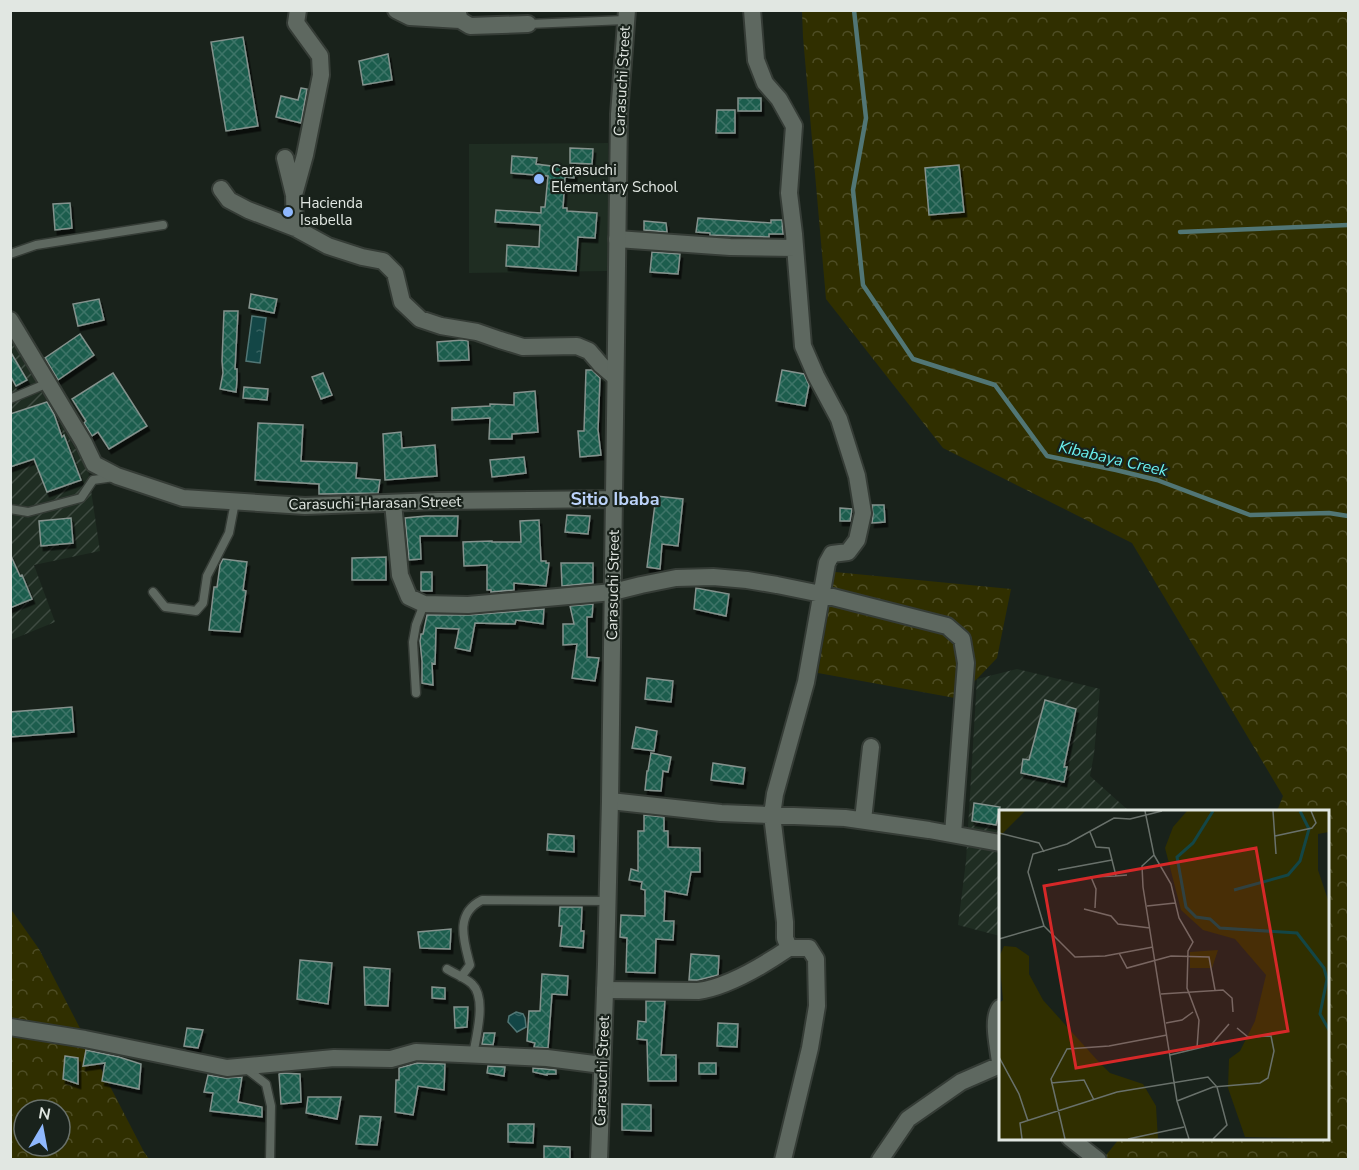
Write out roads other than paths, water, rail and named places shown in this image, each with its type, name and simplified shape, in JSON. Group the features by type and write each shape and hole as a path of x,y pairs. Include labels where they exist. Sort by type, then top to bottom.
{"street":[{"path":"294,195 305,155 321,75 320,56 296,23 298,10"},
{"path":"396,10 410,17 458,15 470,26 528,24"},
{"path":"752,10 756,60 765,83 795,126 789,193 803,346 839,419 857,476 863,513 857,540 848,552 832,554 827,563 806,682 775,794 772,815 785,938 789,948"},
{"name":"Carasuchi Street","path":"599,1160 610,801 619,114 626,15"},
{"path":"285,158 294,195 296,228"},
{"path":"221,189 229,200 296,228 328,246 383,261 396,273 402,302 420,319 441,326 477,332 523,347 577,346 589,351 615,377"},
{"path":"617,239 730,247 795,248"},
{"name":"Carasuchi-Harasan Street","path":"10,320 84,443 94,464 117,476 183,498 305,506 614,499"},
{"path":"393,503 400,575 409,597 424,604 478,604 613,592 676,578 713,577 747,580 821,594 947,626 962,639 966,663 953,834"},
{"path":"863,820 871,747"},
{"path":"610,801 721,813 845,818 999,843"},
{"path":"605,990 698,991 712,989 765,964 789,948 808,948 816,959 817,1006 810,1048 783,1160"},
{"path":"999,1010 996,1022 999,1054"},
{"path":"10,1027 85,1039 227,1068 334,1058 391,1059 416,1052 547,1058 602,1065"},
{"path":"880,1160 908,1119 961,1082 999,1064"},
{"path":"1073,1140 1098,1160"}],"lane":[{"path":"528,24 626,15"},
{"path":"10,254 36,245 163,225"},
{"path":"10,399 48,383"},
{"path":"10,509 28,512 81,498 93,480 117,476"},
{"path":"153,592 165,607 195,611 203,603 207,576 229,533 235,502"},
{"path":"416,693 413,642 416,625 424,604"},
{"path":"461,977 470,965 463,937 464,921 473,905 482,900 608,901"},
{"path":"447,969 473,985 478,992 480,1009 473,1054"},
{"path":"244,1067 266,1084 271,1106 270,1160"}],"water":[{"path":"252,316 266,318 260,363 246,361"},
{"path":"516,1012 523,1014 526,1027 517,1032 508,1022 509,1016"}],"waterway":[{"name":"Kibabaya Creek","path":"854,10 866,118 853,190 863,285 913,359 995,385 1047,456 1157,480 1250,515 1329,513 1348,516"},
{"path":"1180,232 1348,225"}],"place":[{"name":"Carasuchi Elementary School","path":"539,179"},
{"name":"Hacienda Isabella","path":"288,212"}],"district":[{"name":"Sitio Ibaba","path":"615,499"}]}
